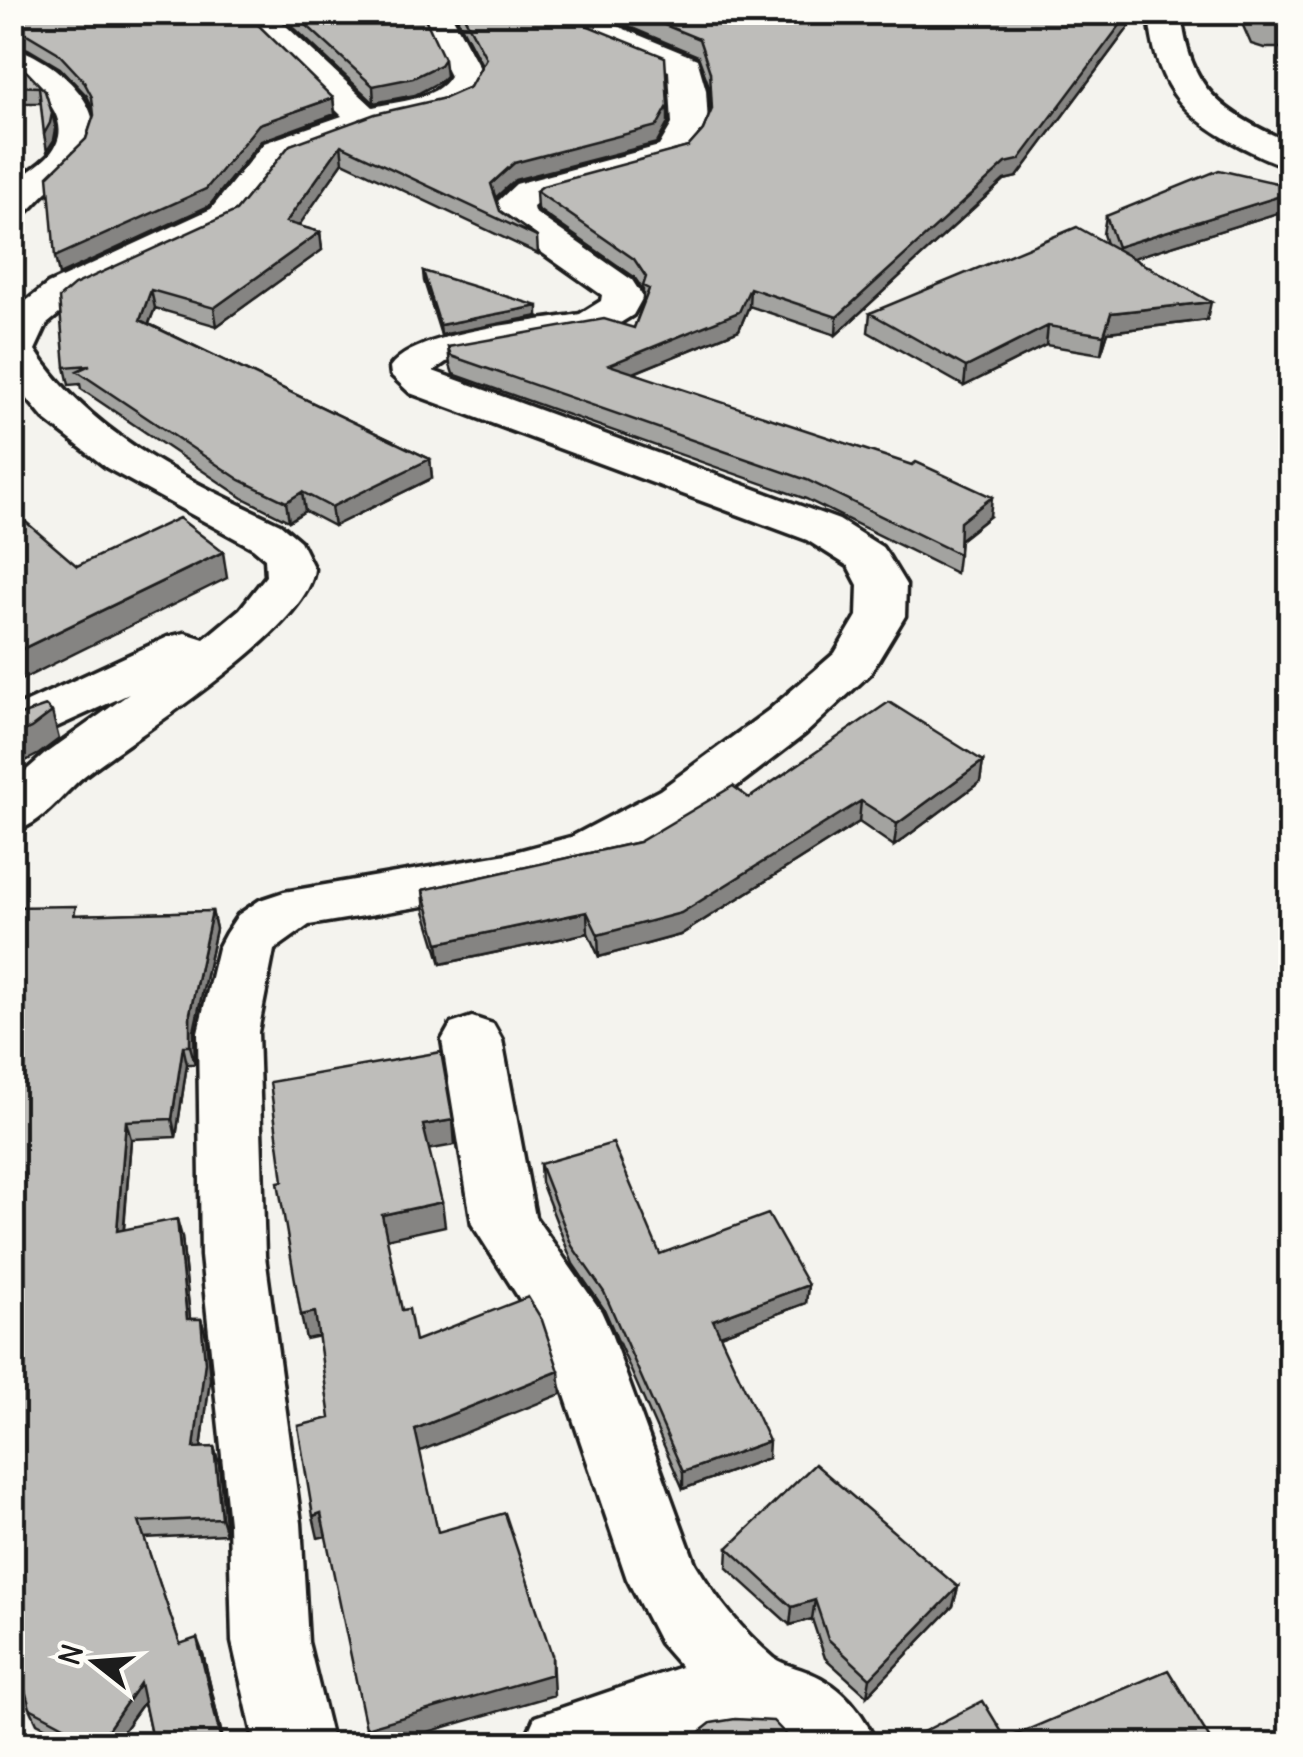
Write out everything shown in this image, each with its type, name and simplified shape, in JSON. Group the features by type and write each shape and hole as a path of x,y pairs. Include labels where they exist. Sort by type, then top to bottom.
{"street":[{"path":"252,12 366,119"},
{"path":"12,814 62,768 250,626 279,598 290,578 290,561 282,547 132,463 78,428 35,384 13,348 30,318 62,292 224,217 277,151 366,119 433,104 457,92 468,76 434,12"},
{"path":"294,1744 270,1642 265,1522 233,1256 228,1032 246,948 258,929 280,914 304,906 489,876 588,852 679,803 787,722 853,663 881,616 882,584 866,557 823,530 425,384 412,375 411,366 434,352 590,324 619,307 623,297 618,288 516,218 514,204 530,192 672,154 686,142 692,130 685,66 574,21 563,12"},
{"path":"1165,12 1166,49 1181,84 1201,109 1290,156"},
{"path":"12,56 38,70 62,91 73,111 74,134 67,157 18,198 12,208"},
{"path":"12,730 173,653 250,626"},
{"path":"472,1040 504,1224 577,1330 664,1579 686,1618 756,1692"},
{"path":"562,1744 725,1693 756,1692 787,1701 814,1720 837,1744"}],"building":[{"path":"12,12 245,12 333,98 259,124 206,189 55,257 48,176 86,139 94,115 92,97 83,80 57,52 12,29"},
{"path":"292,12 422,12 444,59 440,65 413,78 373,86"},
{"path":"462,12 558,12 665,57 668,106 657,126 514,163 491,184 500,211 537,237 341,145 286,222 320,232 214,308 151,290 140,320 430,459 331,507 302,492 286,502 240,480 77,371 90,365 65,367 59,298 74,285 236,211 290,145 375,114 445,98 470,87 486,58"},
{"path":"633,12 1130,12 1019,160 1006,163 837,317 750,288 739,312 609,365 912,465 916,462 992,497 960,522 959,554 807,480 451,356 448,347 604,319 634,328 649,289 643,286 646,277 634,259 536,191 688,147 703,130 712,109 710,72 699,39"},
{"path":"1257,12 1290,12 1290,17 1270,17"},
{"path":"12,61 45,91 52,113 44,134 39,87 15,86 12,105"},
{"path":"1219,170 1290,186 1290,193 1117,247 1106,216"},
{"path":"1077,227 1211,302 1111,313 1104,335 1048,326 966,367 870,313"},
{"path":"423,271 538,306 440,325"},
{"path":"12,510 77,566 179,518 223,552 12,654"},
{"path":"889,702 983,761 897,824 861,801 681,913 598,935 587,912 438,943 423,890 639,842 733,786 749,798"},
{"path":"46,706 52,712 12,737 12,718"},
{"path":"76,906 74,915 212,911 190,1013 190,1046 183,1046 172,1119 126,1121 117,1231 177,1219 187,1319 201,1319 205,1362 194,1448 214,1447 221,1518 139,1522 180,1644 197,1638 221,1740 208,1744 153,1744 140,1683 98,1744 30,1708 15,1654 12,1655 15,1288 12,907"},
{"path":"441,1052 453,1120 423,1125 442,1202 382,1215 402,1310 409,1309 415,1341 528,1297 542,1320 559,1371 415,1429 438,1532 505,1513 552,1655 552,1674 366,1728 321,1513 313,1516 298,1426 330,1418 315,1312 301,1315 278,1182 283,1181 270,1082"},
{"path":"613,1143 660,1254 768,1214 808,1285 713,1320 769,1441 683,1472 604,1292 572,1246 540,1164"},
{"path":"815,1464 958,1587 870,1678 828,1639 815,1600 792,1607 728,1548"},
{"path":"1168,1670 1213,1744 919,1744 919,1734 983,1701 1006,1739"},
{"path":"735,1719 773,1721 795,1744 684,1744 711,1723"}]}
